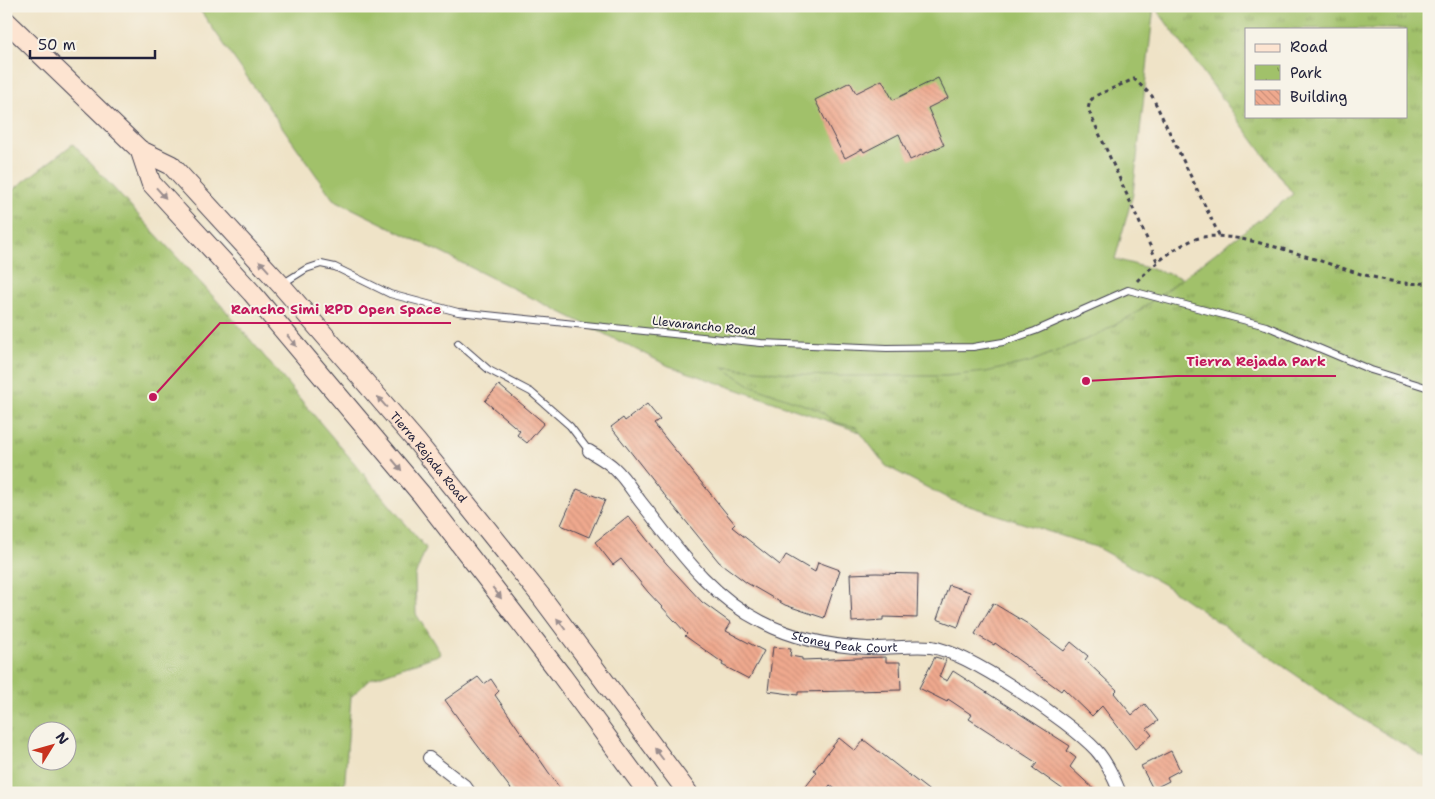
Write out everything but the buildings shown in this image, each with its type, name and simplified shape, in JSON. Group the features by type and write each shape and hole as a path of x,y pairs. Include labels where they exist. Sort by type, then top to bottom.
{"main road":[{"name":"Tierra Rejada Road","path":"6,21 140,150 171,165 281,285 416,442 540,595 688,793"},
{"name":"Tierra Rejada Road","path":"140,150 151,183 252,294 422,495 562,676 648,793"}],"street":[{"name":"Stoney Peak Court","path":"590,451 614,468 702,578 730,603 761,622 796,636 832,645 869,648 906,645 933,648 959,656 982,668 1077,731 1097,752 1113,776 1120,793"},
{"path":"429,758 465,786 470,793"}],"lane":[{"name":"Llevarancho Road","path":"281,285 306,269 321,264 335,267 390,294 458,312 761,344 887,348 973,347 1003,342 1035,331 1128,290"},
{"path":"1128,290 1266,326 1371,370 1429,388"},
{"path":"458,343 489,370 531,392 570,426 590,451"}],"path":[{"path":"1157,261 1088,110 1090,101 1094,96 1134,79 1152,96 1220,237"},
{"path":"1128,290 1157,261 1202,237 1236,237 1374,277 1421,284 1429,282"}],"green space":[{"path":"197,6 1154,6 1133,194 1115,259 1331,319 1141,529 669,366 333,199"},
{"path":"1154,6 1429,6 1429,760 1350,712 1163,584 1096,547 951,500 886,466 856,427 834,422 821,411 750,385 722,367 824,376 946,376 986,372 1030,362 1097,335 1136,313 1293,194"},
{"path":"73,144 221,305 426,548 415,576 416,614 441,654 370,679 351,697 344,793 6,793 6,195"}],"place":[{"name":"Tierra Rejada Park","path":"1086,381"},
{"name":"Rancho Simi RPD Open Space","path":"153,397"}]}
